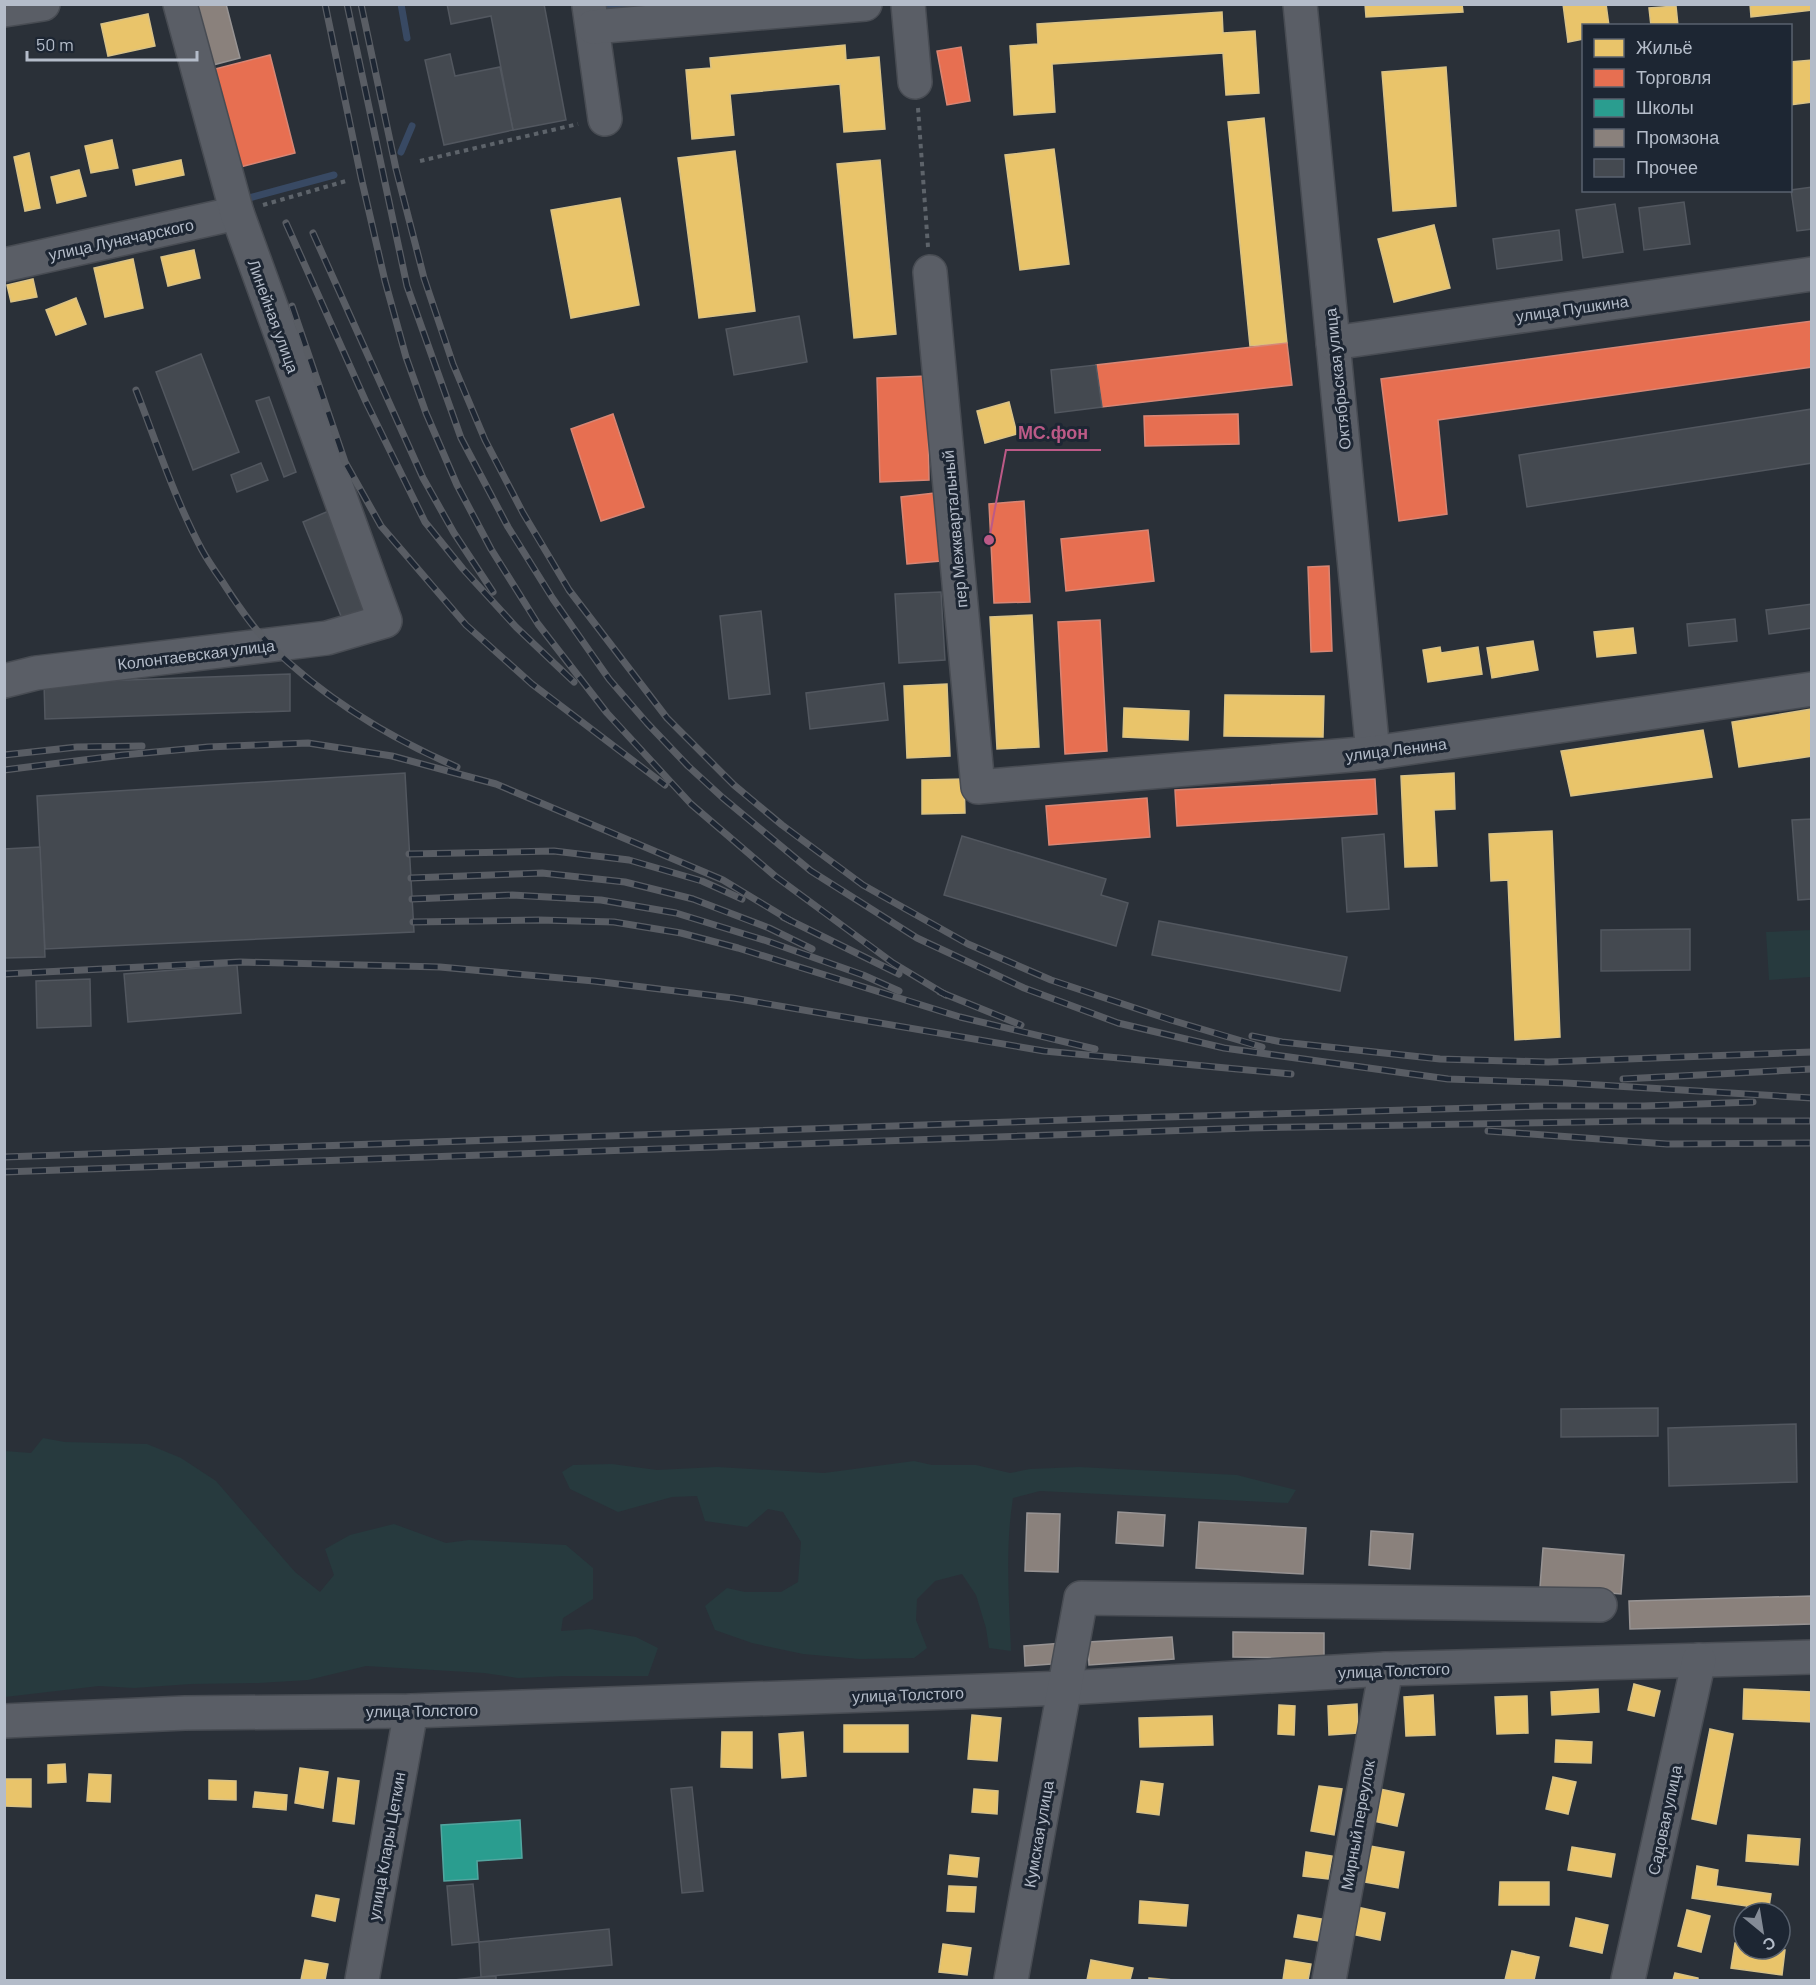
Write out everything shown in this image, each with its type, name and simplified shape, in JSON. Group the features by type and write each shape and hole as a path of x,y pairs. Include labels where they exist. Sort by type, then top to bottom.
{"street":[{"path":"4,10 43,4"},
{"name":"Линейная улица","path":"180,4 237,213 385,621"},
{"path":"605,119 591,16 865,4"},
{"path":"908,4 915,82"},
{"name":"Октябрьская улица","path":"1300,4 1373,753"},
{"name":"улица Луначарского","path":"4,264 237,213"},
{"name":"пер Межквартальный","path":"930,272 978,787"},
{"name":"улица Пушкина","path":"1333,343 1812,274"},
{"name":"Колонтаевская улица","path":"4,681 36,673 327,638 385,621"},
{"name":"улица Ленина","path":"978,787 1373,753 1812,689"},
{"name":"Кумская улица","path":"1011,1980 1080,1598 1600,1605"},
{"name":"улица Толстого","path":"4,1721 185,1713 411,1711 1065,1688 1386,1669 1812,1657"},
{"name":"Садовая улица","path":"1628,1980 1699,1660"},
{"name":"Мирный переулок","path":"1329,1980 1386,1669"},
{"name":"улица Клары Цеткин","path":"362,1980 411,1711"}],"path":[{"path":"915,82 930,272"},
{"path":"420,161 605,119"},
{"path":"237,213 346,181"}],"green space":[{"path":"1811,930 1811,977 1769,980 1766,932"},
{"path":"43,1438 65,1442 147,1444 181,1458 216,1481 295,1572 320,1592 334,1575 325,1549 350,1535 394,1524 446,1543 469,1540 566,1545 593,1568 593,1599 563,1618 561,1631 590,1629 636,1637 658,1648 648,1676 518,1678 484,1673 366,1666 308,1680 134,1688 99,1686 5,1697 5,1451 31,1453"},
{"path":"914,1461 932,1465 976,1465 1010,1473 1030,1469 1079,1467 1237,1475 1296,1490 1288,1503 1040,1491 1013,1498 1008,1555 1011,1651 989,1648 986,1628 976,1595 962,1574 935,1581 917,1599 916,1620 927,1648 914,1658 860,1659 803,1654 752,1643 715,1630 705,1606 727,1588 745,1592 781,1592 798,1582 801,1542 783,1512 768,1509 747,1527 705,1521 697,1496 672,1497 618,1512 570,1489 562,1472 573,1465 612,1464 657,1470 717,1467 824,1473"}],"building: Жильё":[{"path":"1365,4 1462,4 1463,12 1366,17"},
{"path":"1563,4 1606,4 1609,24 1582,24 1582,39 1568,42"},
{"path":"1750,4 1812,4 1812,10 1751,17"},
{"path":"1676,6 1678,24 1651,24 1649,8"},
{"path":"1222,12 1223,33 1255,31 1259,93 1226,95 1223,53 1052,64 1055,112 1014,115 1010,46 1038,44 1037,24"},
{"path":"148,14 155,46 108,56 101,24"},
{"path":"845,45 846,60 879,57 885,129 844,132 840,84 730,94 734,135 692,139 686,70 711,68 710,58"},
{"path":"1812,60 1812,102 1792,105 1792,62"},
{"path":"1446,67 1456,206 1393,211 1382,72"},
{"path":"1264,118 1287,343 1250,346 1228,122"},
{"path":"112,140 118,168 91,173 85,146"},
{"path":"1054,149 1069,264 1020,270 1005,155"},
{"path":"735,151 755,311 699,318 678,158"},
{"path":"29,153 40,208 25,211 14,157"},
{"path":"181,160 184,175 136,185 133,170"},
{"path":"880,160 896,334 854,338 837,164"},
{"path":"79,170 86,196 57,203 51,177"},
{"path":"620,198 639,305 571,318 551,210"},
{"path":"1434,225 1450,288 1394,302 1378,239"},
{"path":"194,250 200,278 168,286 161,257"},
{"path":"133,259 143,308 105,317 94,268"},
{"path":"33,279 37,297 11,302 7,285"},
{"path":"76,298 86,324 56,335 46,310"},
{"path":"1009,402 1017,434 985,443 977,411"},
{"path":"1032,615 1039,747 997,749 990,617"},
{"path":"1633,628 1636,653 1597,657 1594,632"},
{"path":"1533,641 1538,670 1492,678 1487,648"},
{"path":"1440,647 1441,653 1478,647 1482,674 1428,682 1423,650"},
{"path":"947,684 950,756 907,758 904,686"},
{"path":"1225,695 1324,696 1323,737 1224,736"},
{"path":"1124,708 1189,711 1188,740 1123,737"},
{"path":"1812,709 1812,756 1739,767 1732,722"},
{"path":"1703,730 1712,777 1571,796 1561,751"},
{"path":"1454,773 1455,809 1434,810 1437,866 1405,867 1401,776"},
{"path":"964,779 965,813 922,814 922,780"},
{"path":"1552,831 1560,1037 1515,1040 1508,880 1491,881 1489,834"},
{"path":"1634,1684 1660,1691 1654,1716 1628,1710"},
{"path":"1598,1689 1599,1712 1552,1715 1551,1692"},
{"path":"1744,1689 1812,1692 1812,1722 1743,1719"},
{"path":"1433,1695 1435,1735 1406,1736 1404,1697"},
{"path":"1527,1696 1528,1733 1497,1734 1495,1697"},
{"path":"1357,1704 1358,1733 1329,1735 1328,1706"},
{"path":"1279,1705 1295,1706 1294,1735 1278,1734"},
{"path":"972,1715 1001,1718 997,1761 968,1759"},
{"path":"1212,1716 1213,1745 1140,1747 1139,1718"},
{"path":"844,1725 908,1725 908,1752 844,1752"},
{"path":"1710,1729 1733,1734 1716,1824 1692,1819"},
{"path":"722,1732 752,1732 752,1768 721,1767"},
{"path":"803,1732 806,1776 782,1778 779,1734"},
{"path":"1556,1740 1592,1742 1591,1763 1555,1762"},
{"path":"65,1764 66,1782 48,1783 48,1765"},
{"path":"300,1768 328,1772 323,1808 295,1803"},
{"path":"89,1774 111,1775 110,1802 87,1801"},
{"path":"1553,1777 1576,1782 1568,1814 1546,1809"},
{"path":"338,1778 359,1781 354,1824 333,1821"},
{"path":"5,1779 31,1779 31,1807 5,1806"},
{"path":"209,1780 236,1781 236,1800 209,1799"},
{"path":"1141,1781 1163,1784 1159,1815 1137,1812"},
{"path":"1319,1786 1342,1789 1334,1835 1311,1831"},
{"path":"974,1789 998,1791 997,1814 972,1812"},
{"path":"1380,1789 1404,1794 1397,1826 1373,1821"},
{"path":"255,1792 287,1795 286,1810 253,1807"},
{"path":"1748,1835 1800,1839 1798,1865 1746,1861"},
{"path":"1370,1846 1404,1852 1398,1888 1364,1882"},
{"path":"1572,1847 1615,1854 1611,1877 1568,1870"},
{"path":"1306,1852 1332,1856 1328,1879 1303,1876"},
{"path":"950,1855 979,1858 977,1877 948,1874"},
{"path":"1697,1866 1718,1870 1716,1886 1771,1894 1770,1901 1732,1901 1732,1904 1692,1898"},
{"path":"1500,1882 1549,1882 1549,1905 1499,1905"},
{"path":"949,1886 976,1887 974,1912 947,1911"},
{"path":"316,1895 339,1899 335,1921 312,1916"},
{"path":"1140,1901 1188,1905 1186,1926 1139,1923"},
{"path":"1357,1907 1385,1913 1380,1940 1351,1934"},
{"path":"1687,1910 1710,1916 1701,1952 1678,1946"},
{"path":"1298,1915 1322,1919 1318,1941 1294,1937"},
{"path":"1576,1918 1608,1925 1602,1953 1570,1946"},
{"path":"943,1944 971,1948 967,1975 939,1972"},
{"path":"1512,1951 1539,1957 1534,1980 1505,1980"},
{"path":"305,1960 328,1964 325,1980 301,1980"},
{"path":"1091,1960 1133,1968 1130,1980 1087,1980"},
{"path":"1286,1960 1311,1964 1308,1980 1283,1980"},
{"path":"1732,1961 1784,1961 1782,1975 1731,1968"},
{"path":"1675,1973 1698,1978 1698,1980 1673,1980"},
{"path":"1149,1978 1174,1980 1149,1980"}],"building: Торговля":[{"path":"961,47 970,101 947,105 937,51"},
{"path":"270,55 295,153 240,167 215,69"},
{"path":"1812,321 1812,367 1438,420 1447,514 1399,521 1381,379"},
{"path":"1287,343 1292,385 1102,407 1096,365"},
{"path":"927,376 929,480 880,482 877,378"},
{"path":"613,414 644,507 601,521 571,429"},
{"path":"1238,414 1239,444 1145,446 1144,416"},
{"path":"934,493 941,561 907,564 901,497"},
{"path":"1024,501 1030,602 994,603 989,504"},
{"path":"1148,530 1154,581 1066,591 1061,539"},
{"path":"1329,566 1332,651 1311,652 1308,567"},
{"path":"1100,620 1107,751 1065,754 1058,622"},
{"path":"1375,779 1377,814 1177,826 1175,790"},
{"path":"1147,798 1150,837 1049,845 1046,806"}],"building: Школы":[{"path":"520,1820 522,1858 477,1861 478,1879 444,1881 441,1825"}],"building: Промзона":[{"path":"198,4 226,4 240,58 213,65"},
{"path":"1118,1512 1165,1515 1163,1546 1116,1543"},
{"path":"1027,1513 1060,1514 1058,1572 1025,1571"},
{"path":"1199,1522 1306,1528 1303,1574 1196,1568"},
{"path":"1371,1531 1413,1534 1410,1569 1369,1565"},
{"path":"1543,1548 1624,1555 1621,1594 1540,1587"},
{"path":"1812,1596 1812,1624 1630,1629 1629,1601"},
{"path":"1233,1632 1324,1633 1324,1658 1233,1657"},
{"path":"1172,1637 1174,1659 1089,1665 1088,1642"},
{"path":"1064,1643 1065,1663 1025,1666 1024,1646"}],"building: Прочее":[{"path":"447,4 544,4 566,120 513,130 491,16 451,24"},
{"path":"450,54 455,76 500,67 513,130 444,145 425,60"},
{"path":"1812,187 1812,229 1797,231 1792,190"},
{"path":"1684,202 1690,244 1644,250 1639,208"},
{"path":"1615,204 1623,252 1583,258 1576,210"},
{"path":"1559,230 1562,260 1497,269 1493,239"},
{"path":"799,316 807,362 734,375 726,329"},
{"path":"201,354 239,452 193,470 156,372"},
{"path":"1096,365 1102,407 1055,413 1051,370"},
{"path":"269,397 296,472 284,477 256,401"},
{"path":"1812,409 1812,463 1527,507 1519,455"},
{"path":"261,463 268,480 237,492 231,475"},
{"path":"331,510 369,610 343,621 303,522"},
{"path":"941,592 945,660 899,663 895,594"},
{"path":"1812,604 1812,628 1769,634 1766,610"},
{"path":"761,611 770,694 729,699 720,616"},
{"path":"1735,619 1737,641 1689,646 1687,624"},
{"path":"290,674 290,711 45,719 44,683"},
{"path":"884,683 888,720 810,729 806,693"},
{"path":"405,773 414,932 45,949 37,796"},
{"path":"1812,819 1812,899 1798,900 1792,820"},
{"path":"1384,834 1389,909 1347,912 1342,838"},
{"path":"962,836 1106,879 1101,895 1128,903 1116,946 944,895"},
{"path":"40,847 45,957 4,958 4,849"},
{"path":"1159,921 1347,957 1340,991 1152,955"},
{"path":"1690,929 1690,970 1601,971 1601,930"},
{"path":"237,965 241,1013 128,1022 124,974"},
{"path":"90,979 91,1026 37,1028 36,981"},
{"path":"1658,1408 1658,1436 1561,1437 1561,1409"},
{"path":"1796,1424 1797,1482 1669,1486 1668,1428"},
{"path":"692,1787 703,1891 682,1893 671,1789"},
{"path":"473,1884 479,1942 452,1945 447,1886"},
{"path":"609,1929 612,1965 481,1977 479,1942"},
{"path":"496,1976 496,1980 454,1980 481,1977"}],"waterway":[{"path":"401,4 407,38"},
{"path":"601,9 635,4"},
{"path":"401,152 412,126"},
{"path":"249,198 334,175"}],"railway":[{"path":"325,4 361,177 385,281 406,357 426,413 457,485 491,549 538,624 607,713 691,804 775,876 893,963 946,995"},
{"path":"347,4 407,286 461,438 508,527 553,599 609,679 647,723 688,766 723,798 811,871 917,938 1024,988 1118,1023 1224,1048 1448,1079 1566,1083 1812,1098"},
{"path":"361,4 396,169 424,278 453,364 485,440 523,513 569,590 667,718 734,785 782,825 863,885 968,944 1051,980 1171,1020 1262,1047"},
{"path":"286,223 366,402 425,522 463,569 516,627 574,682"},
{"path":"313,233 423,478 454,533 493,592"},
{"path":"292,306 345,462 381,526 466,625 532,684 665,785"},
{"path":"136,390 192,531 212,566 257,631 291,665 335,699 383,730 457,767"},
{"path":"4,770 208,747 308,743 392,756 496,784 723,880 791,921"},
{"path":"4,755 77,747 142,746"},
{"path":"409,854 554,851 629,860 702,881 742,899"},
{"path":"411,878 542,873 625,882 693,899 769,928 812,949"},
{"path":"412,899 512,895 601,900 676,913 767,941 863,975 899,991"},
{"path":"783,917 899,974"},
{"path":"413,922 539,920 614,922 681,933 738,948 960,1017 1095,1049"},
{"path":"4,974 240,962 440,967 594,981 733,998 1044,1051 1291,1074"},
{"path":"940,992 1021,1025"},
{"path":"1252,1036 1282,1042 1440,1059 1548,1062 1812,1052"},
{"path":"1623,1079 1812,1069"},
{"path":"4,1157 1095,1119 1753,1102"},
{"path":"4,1172 1249,1128 1636,1121 1812,1121"},
{"path":"1488,1131 1667,1144 1812,1143"}],"place":[{"name":"МС.фон","path":"989,540"}]}
